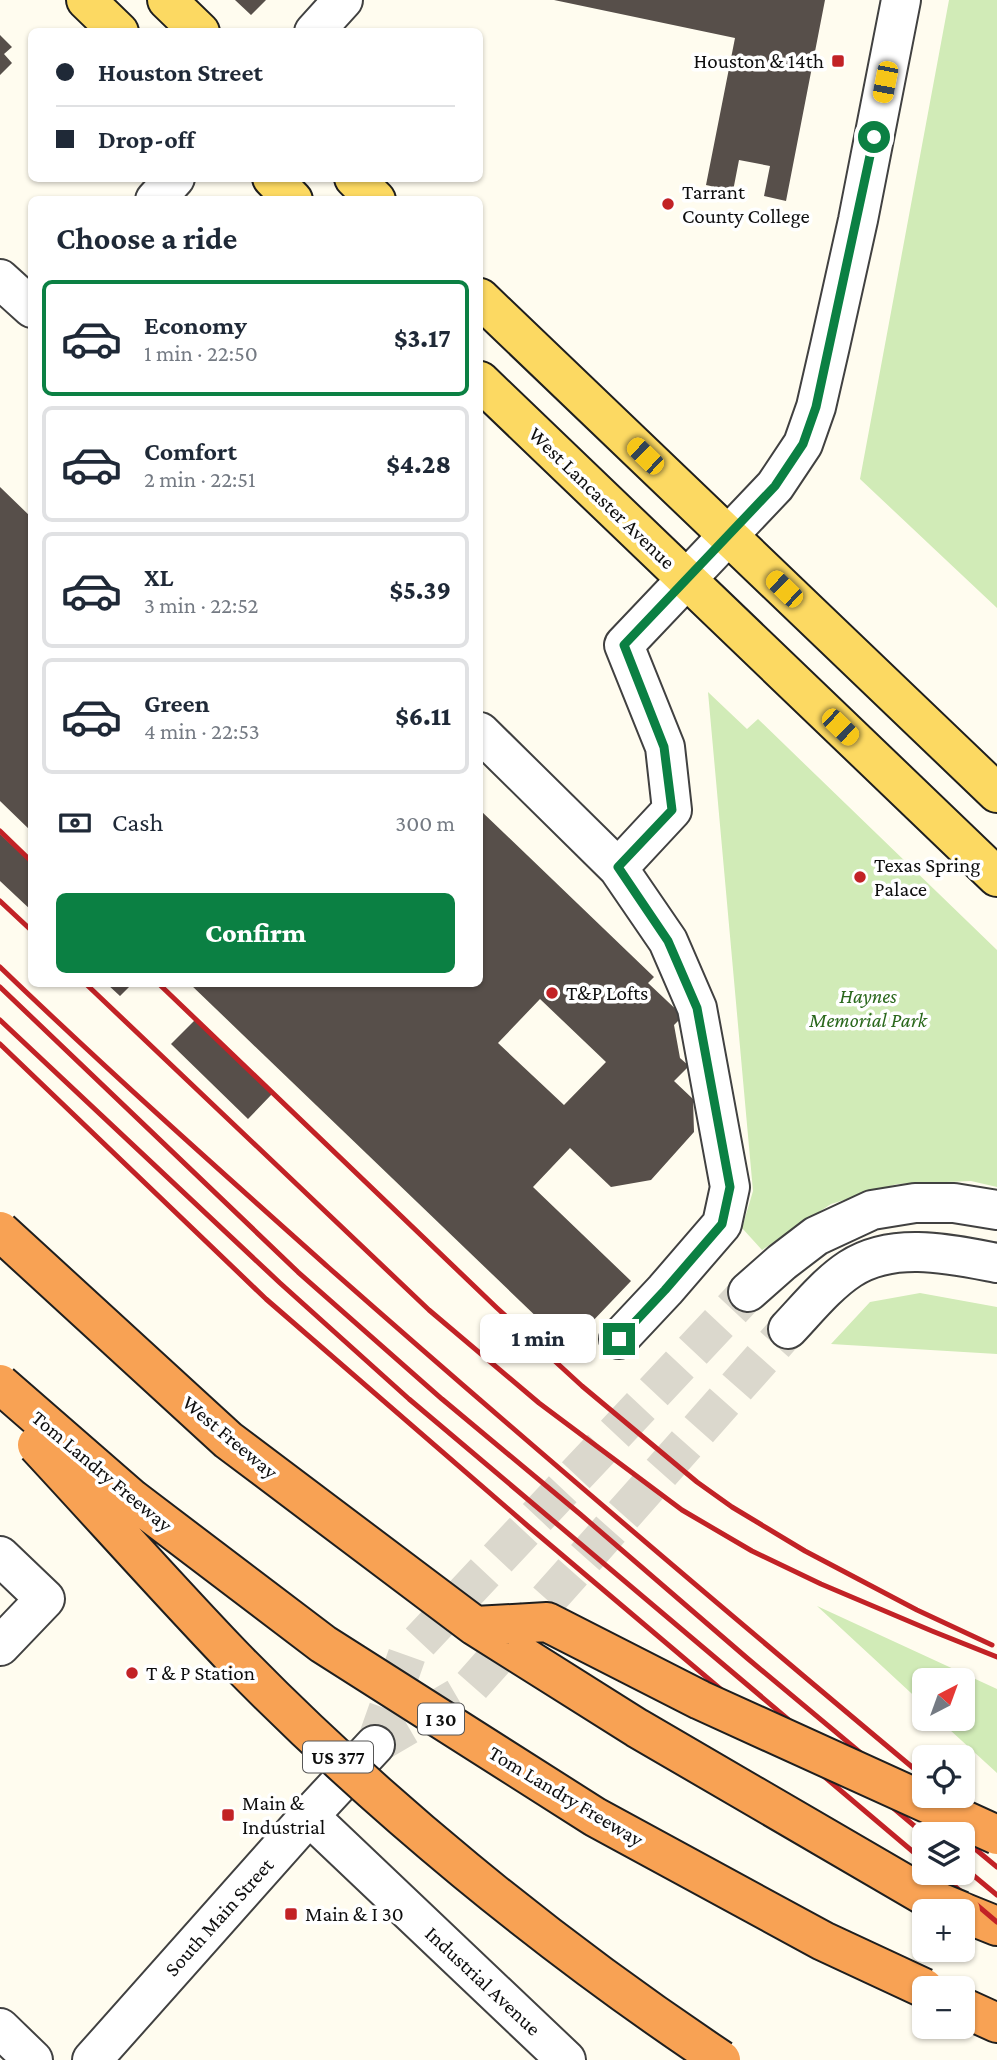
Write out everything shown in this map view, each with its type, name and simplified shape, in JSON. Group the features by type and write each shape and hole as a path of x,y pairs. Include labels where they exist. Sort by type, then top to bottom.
{"highway":[{"name":"West Freeway","path":"0,1231 229,1440 475,1626"},
{"name":"Tom Landry Freeway","path":"0,1384 132,1499 323,1644 595,1817 823,1941 912,1982"},
{"name":"US 377","path":"0,1404 232,1655 335,1755 418,1830 542,1931 721,2060"},
{"path":"475,1626 547,1622 700,1700 997,1835"},
{"path":"475,1626 637,1728 932,1899"},
{"path":"975,1917 997,1926"},
{"path":"975,2013 997,2023"}],"main road":[{"path":"86,0 115,28"},
{"path":"167,0 196,28"},
{"path":"276,182 289,196"},
{"path":"358,182 372,196"},
{"path":"483,301 997,793"},
{"name":"West Lancaster Avenue","path":"483,383 997,877"}],"street":[{"path":"318,28 343,0"},
{"path":"618,867 672,810 664,747 624,645 775,486 803,444 816,407 858,220 901,0"},
{"path":"159,196 171,182"},
{"path":"0,279 28,304"},
{"path":"483,735 618,867 668,941 697,1008 730,1187 722,1224 619,1339"},
{"path":"748,1293 816,1236 872,1210 915,1203 954,1203 997,1210"},
{"path":"788,1329 849,1269 873,1258 898,1253 944,1253 997,1263"},
{"path":"0,1556 45,1598 0,1646"},
{"name":"South Main Street","path":"92,2060 375,1745"},
{"name":"Industrial Avenue","path":"309,1816 566,2060"},
{"path":"0,2028 33,2060"}],"green space":[{"path":"949,0 997,0 997,608 860,479"},
{"name":"Haynes Memorial Park","path":"708,692 747,729 758,719 997,950 997,1187 971,1181 897,1184 831,1204 762,1250 742,1228 753,1191"},
{"path":"920,1293 997,1307 997,1354 831,1344 870,1302"},
{"path":"817,1606 951,1668 912,1668 912,1694"},
{"path":"975,1679 997,1689 997,1773 975,1753 975,1745 966,1745 951,1731 975,1731"}],"building":[{"path":"235,0 266,0 251,15"},
{"path":"554,0 825,0 786,201 764,196 770,166 739,160 733,191 706,185 735,38"},
{"path":"0,35 12,47 4,54 12,63 0,75"},
{"path":"0,487 28,514 28,828 0,801"},
{"path":"483,813 654,977 648,983 683,1016 674,1025 680,1058 689,1066 674,1081 693,1099 694,1132 651,1180 611,1187 570,1148 533,1187 631,1281 568,1347 193,987 483,987","holes":["540,999 606,1062 564,1105 498,1043"]},
{"path":"0,834 28,860 28,907 0,881"},
{"path":"110,987 129,987 120,996"},
{"path":"195,1020 272,1094 248,1119 171,1044"}],"tunnel":[{"path":"375,1745 407,1655 748,1292"},
{"path":"375,1745 466,1692 788,1329"}],"railway":[{"path":"0,831 28,858"},
{"path":"0,901 28,927"},
{"path":"0,967 162,1118 402,1332 912,1767"},
{"path":"0,987 298,1272 442,1399 944,1822"},
{"path":"89,987 429,1310 539,1403 682,1510 752,1551 821,1584 997,1657"},
{"path":"162,987 497,1308 582,1386 697,1482 732,1507 805,1551 917,1610 992,1645"},
{"path":"0,1020 280,1283 409,1399 912,1824"},
{"path":"0,1044 266,1299 529,1527 912,1851"},
{"path":"961,1808 997,1838"},
{"path":"975,1849 997,1867"},
{"path":"975,1877 997,1895"},
{"path":"953,1885 997,1922"}],"place":[{"name":"Houston & 14th","path":"838,61"},
{"name":"Tarrant County College","path":"668,204"},
{"name":"Texas Spring Palace","path":"860,877"},
{"name":"T&P Lofts","path":"552,993"},
{"name":"T & P Station","path":"132,1673"},
{"name":"Main & Industrial","path":"228,1815"},
{"name":"Main & I 30","path":"291,1914"}],"route":[{"path":"619,1339 722,1224 730,1187 697,1008 668,941 618,867 672,810 664,747 624,645 775,486 803,444 816,407 874,137"}]}
